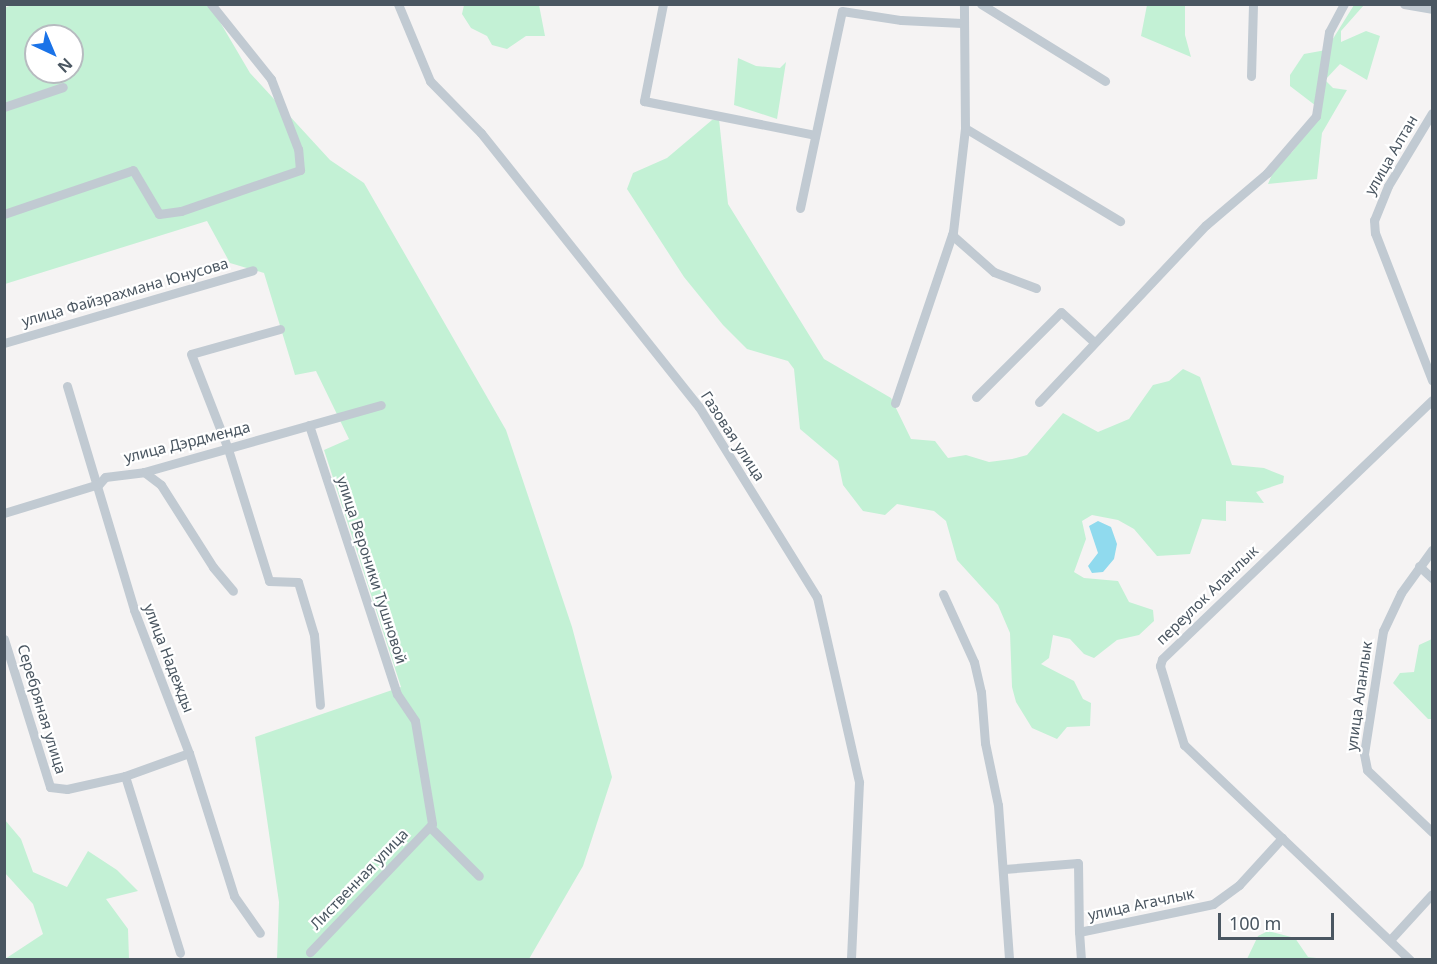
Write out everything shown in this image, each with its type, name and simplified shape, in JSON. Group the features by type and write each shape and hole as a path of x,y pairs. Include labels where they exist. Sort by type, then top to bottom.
{"street":[{"path":"4,214 134,170 159,214 181,211 300,170 298,148 271,79 212,4"},
{"name":"Газовая улица","path":"398,4 430,81 481,133 699,407 817,597 859,782 850,960"},
{"path":"663,4 644,101 815,135"},
{"path":"896,403 952,235 965,128 962,22 964,4"},
{"path":"981,4 1105,81"},
{"path":"1251,76 1253,4"},
{"path":"1039,402 1206,225 1267,173 1316,116 1329,32 1344,4"},
{"path":"1404,4 1432,9"},
{"path":"800,208 842,11 901,20 962,22"},
{"path":"4,107 63,87"},
{"name":"улица Алтан","path":"1432,113 1388,186 1374,220 1375,233 1432,380"},
{"path":"965,128 1120,221"},
{"path":"952,235 994,272 1036,288"},
{"name":"улица Файзрахмана Юнусова","path":"4,343 253,270"},
{"path":"976,397 1061,312 1094,342"},
{"path":"280,329 191,354 228,449 269,581 298,582 314,635 320,705"},
{"name":"улица Надежды","path":"67,386 99,484 134,610 189,753 234,896 260,933"},
{"name":"переулок Аланлык","path":"1410,960 1184,745 1161,663 1432,400"},
{"name":"улица Дэрдменда","path":"4,513 99,484 105,477 144,472 381,405"},
{"name":"улица Вероники Тушновой","path":"309,424 397,694 415,721"},
{"path":"144,472 161,485 213,567 233,591"},
{"name":"улица Аланлык","path":"1432,550 1419,566 1383,631 1364,754 1367,770 1432,832"},
{"path":"1419,566 1432,578"},
{"path":"943,594 974,662 981,692 1004,869 1009,960"},
{"name":"Серебряная улица","path":"4,639 50,786 67,789 125,776 189,753"},
{"name":"Лиственная улица","path":"415,721 430,827 479,876"},
{"path":"125,776 180,953"},
{"name":"Лиственная улица","path":"310,952 430,827"},
{"name":"улица Агачлык","path":"1081,960 1079,932 1213,904 1239,885 1282,838"},
{"path":"1004,869 1078,864 1079,932"},
{"path":"1390,940 1432,894"}],"green space":[{"path":"15,4 210,5 250,73 330,160 364,183 506,430 572,627 612,777 583,866 529,959 277,959 279,902 255,737 401,687 324,450 349,439 316,371 295,375 264,273 230,263 207,221 5,284 4,8"},
{"path":"464,5 539,5 545,36 526,36 507,49 492,45 487,36 471,28 462,14"},
{"path":"1147,5 1185,5 1185,35 1191,57 1141,36"},
{"path":"1354,5 1364,5 1341,31 1341,42 1366,31 1380,36 1367,80 1340,64 1325,80 1333,88 1347,90 1322,133 1317,179 1268,184 1278,160 1292,152 1317,120 1320,109 1290,86 1290,75 1304,54 1326,50"},
{"path":"738,58 756,66 780,68 786,62 777,119 734,105"},
{"path":"719,119 728,204 824,359 891,398 911,439 935,441 948,458 966,455 989,462 1012,459 1027,455 1063,413 1098,432 1129,419 1153,385 1169,381 1183,369 1200,377 1232,465 1264,468 1284,476 1283,483 1256,492 1264,503 1226,501 1226,521 1202,519 1190,554 1157,556 1134,529 1118,520 1092,515 1082,521 1086,539 1074,572 1084,578 1118,581 1129,602 1153,610 1154,621 1139,635 1117,640 1094,658 1084,654 1070,639 1053,635 1049,658 1041,664 1074,681 1083,699 1091,703 1090,726 1067,727 1057,739 1032,728 1016,702 1012,687 1010,633 998,605 957,560 946,521 934,511 897,504 885,515 863,511 843,485 838,461 800,429 794,369 788,361 747,349 723,325 684,277 627,189 633,173 667,158 712,120"},
{"path":"1432,639 1432,719 1428,719 1393,683 1400,673 1414,672 1419,645"},
{"path":"5,820 21,839 33,872 67,887 88,851 117,870 138,891 106,899 128,929 129,959 5,959 43,934 33,904 5,873"},
{"path":"1268,931 1295,938 1308,957 1325,959 1247,959 1258,936"}],"water":[{"path":"1098,521 1111,527 1117,544 1114,559 1103,572 1092,573 1088,566 1098,553 1089,526"}]}
